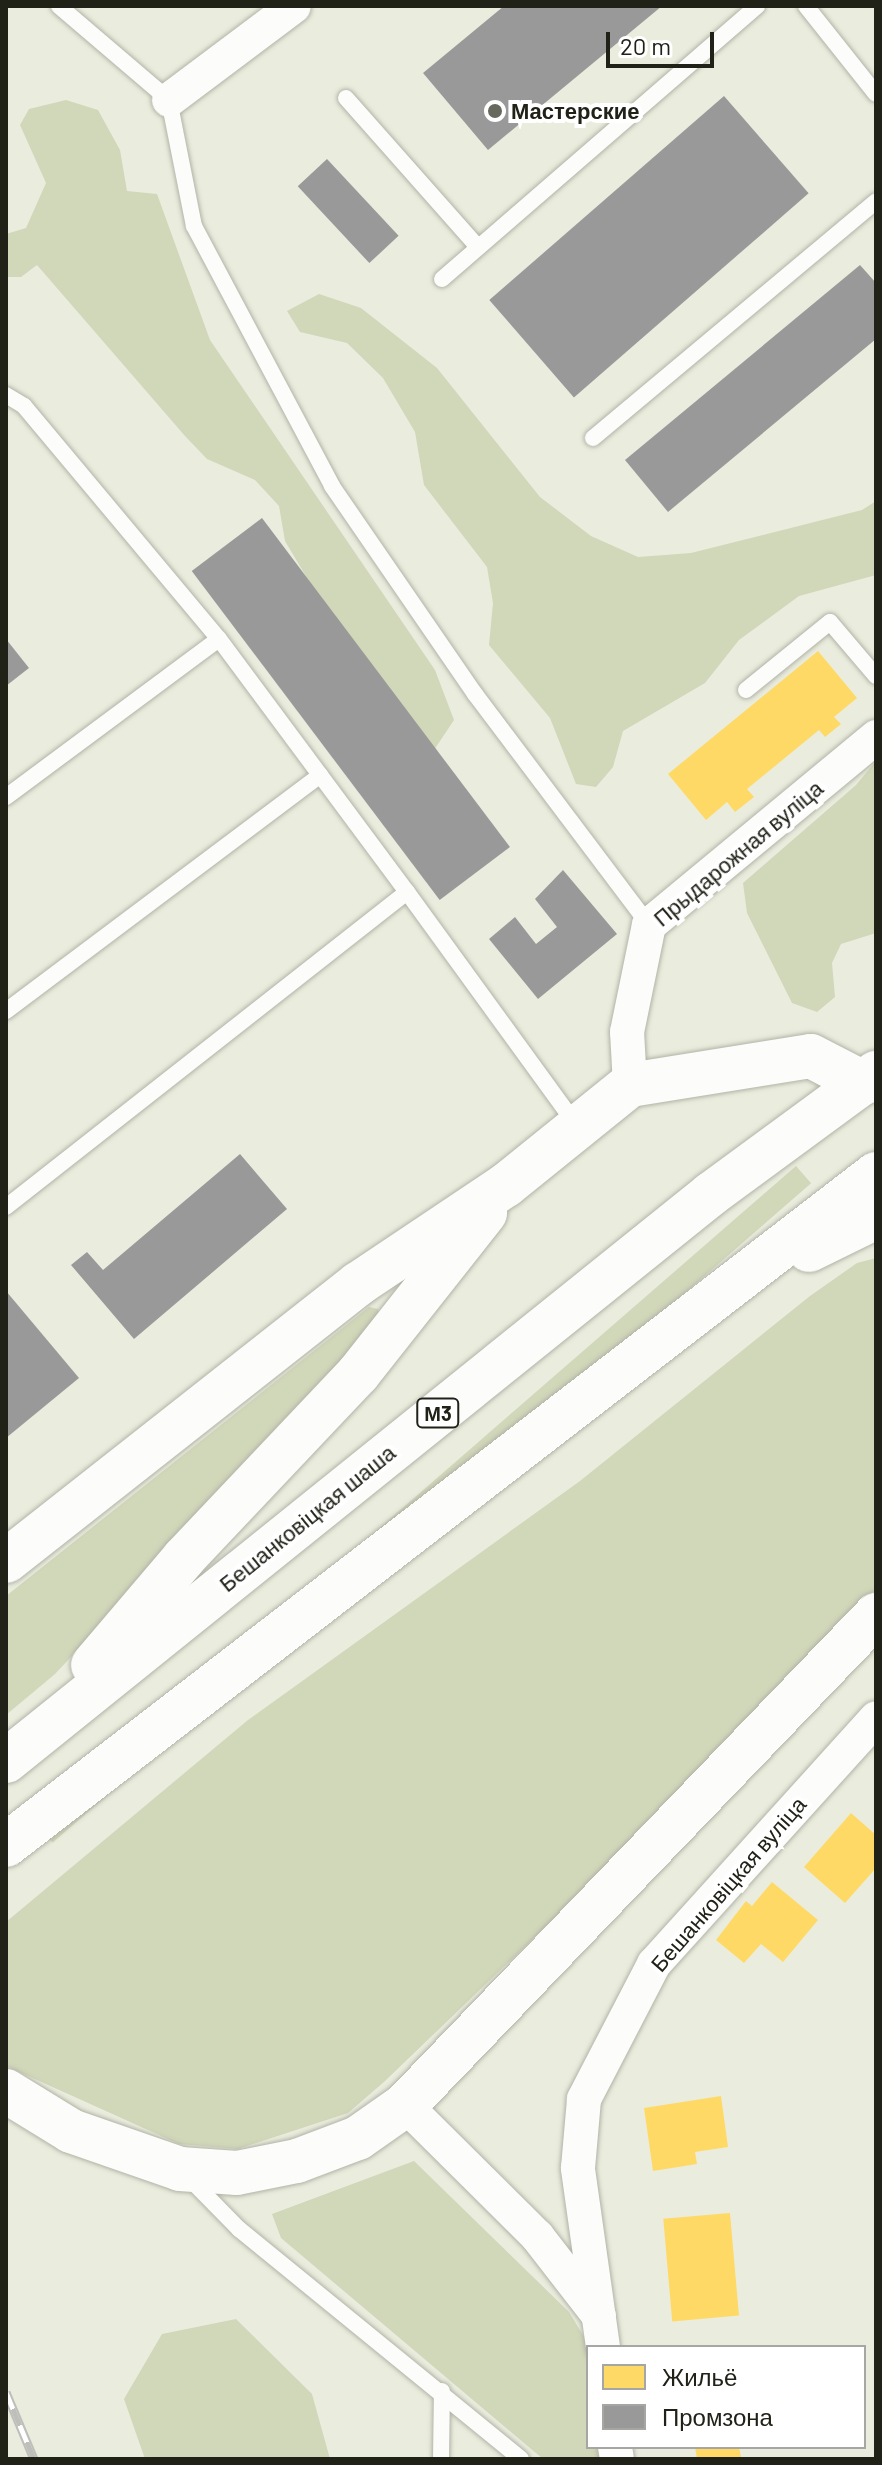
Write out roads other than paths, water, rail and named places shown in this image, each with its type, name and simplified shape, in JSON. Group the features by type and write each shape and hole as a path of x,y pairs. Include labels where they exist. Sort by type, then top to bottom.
{"main road":[{"path":"6,1561 358,1284 506,1185 576,1125 630,1085 811,1056 872,1085"},
{"name":"Бешанковіцкая шаша","path":"18,1751 711,1194 872,1085"},
{"path":"6,1845 876,1174"},
{"path":"18,1751 184,1558 400,1325 506,1185"},
{"path":"728,1290 876,1217"},
{"path":"358,1284 384,1286 395,1297 400,1325"},
{"path":"6,2091 71,2131 180,2169 237,2173 297,2161 358,2138 405,2105 876,1615"}],"street":[{"path":"169,100 294,6"},
{"name":"Прыдарожная вуліца","path":"630,1085 627,1032 649,925 876,737"},
{"name":"Бешанковіцкая вуліца","path":"602,2331 578,2168 584,2099 654,1964 876,1718"},
{"path":"405,2105 537,2236 602,2331"}],"lane":[{"path":"59,6 169,100 194,226 332,486 475,694 649,925"},
{"path":"442,279 757,6"},
{"path":"806,6 876,94"},
{"path":"346,98 478,247"},
{"path":"593,438 876,201"},
{"path":"6,395 24,406 219,639 576,1125"},
{"path":"746,690 830,622 876,676"},
{"path":"6,797 219,639"},
{"path":"6,1011 320,775"},
{"path":"6,1207 407,892"},
{"path":"180,2169 239,2229 442,2391 521,2459"},
{"path":"441,2459 442,2391"}],"railway":[{"path":"6,2392 34,2459"}],"place":[{"name":"Мастерские","path":"495,111"}]}
